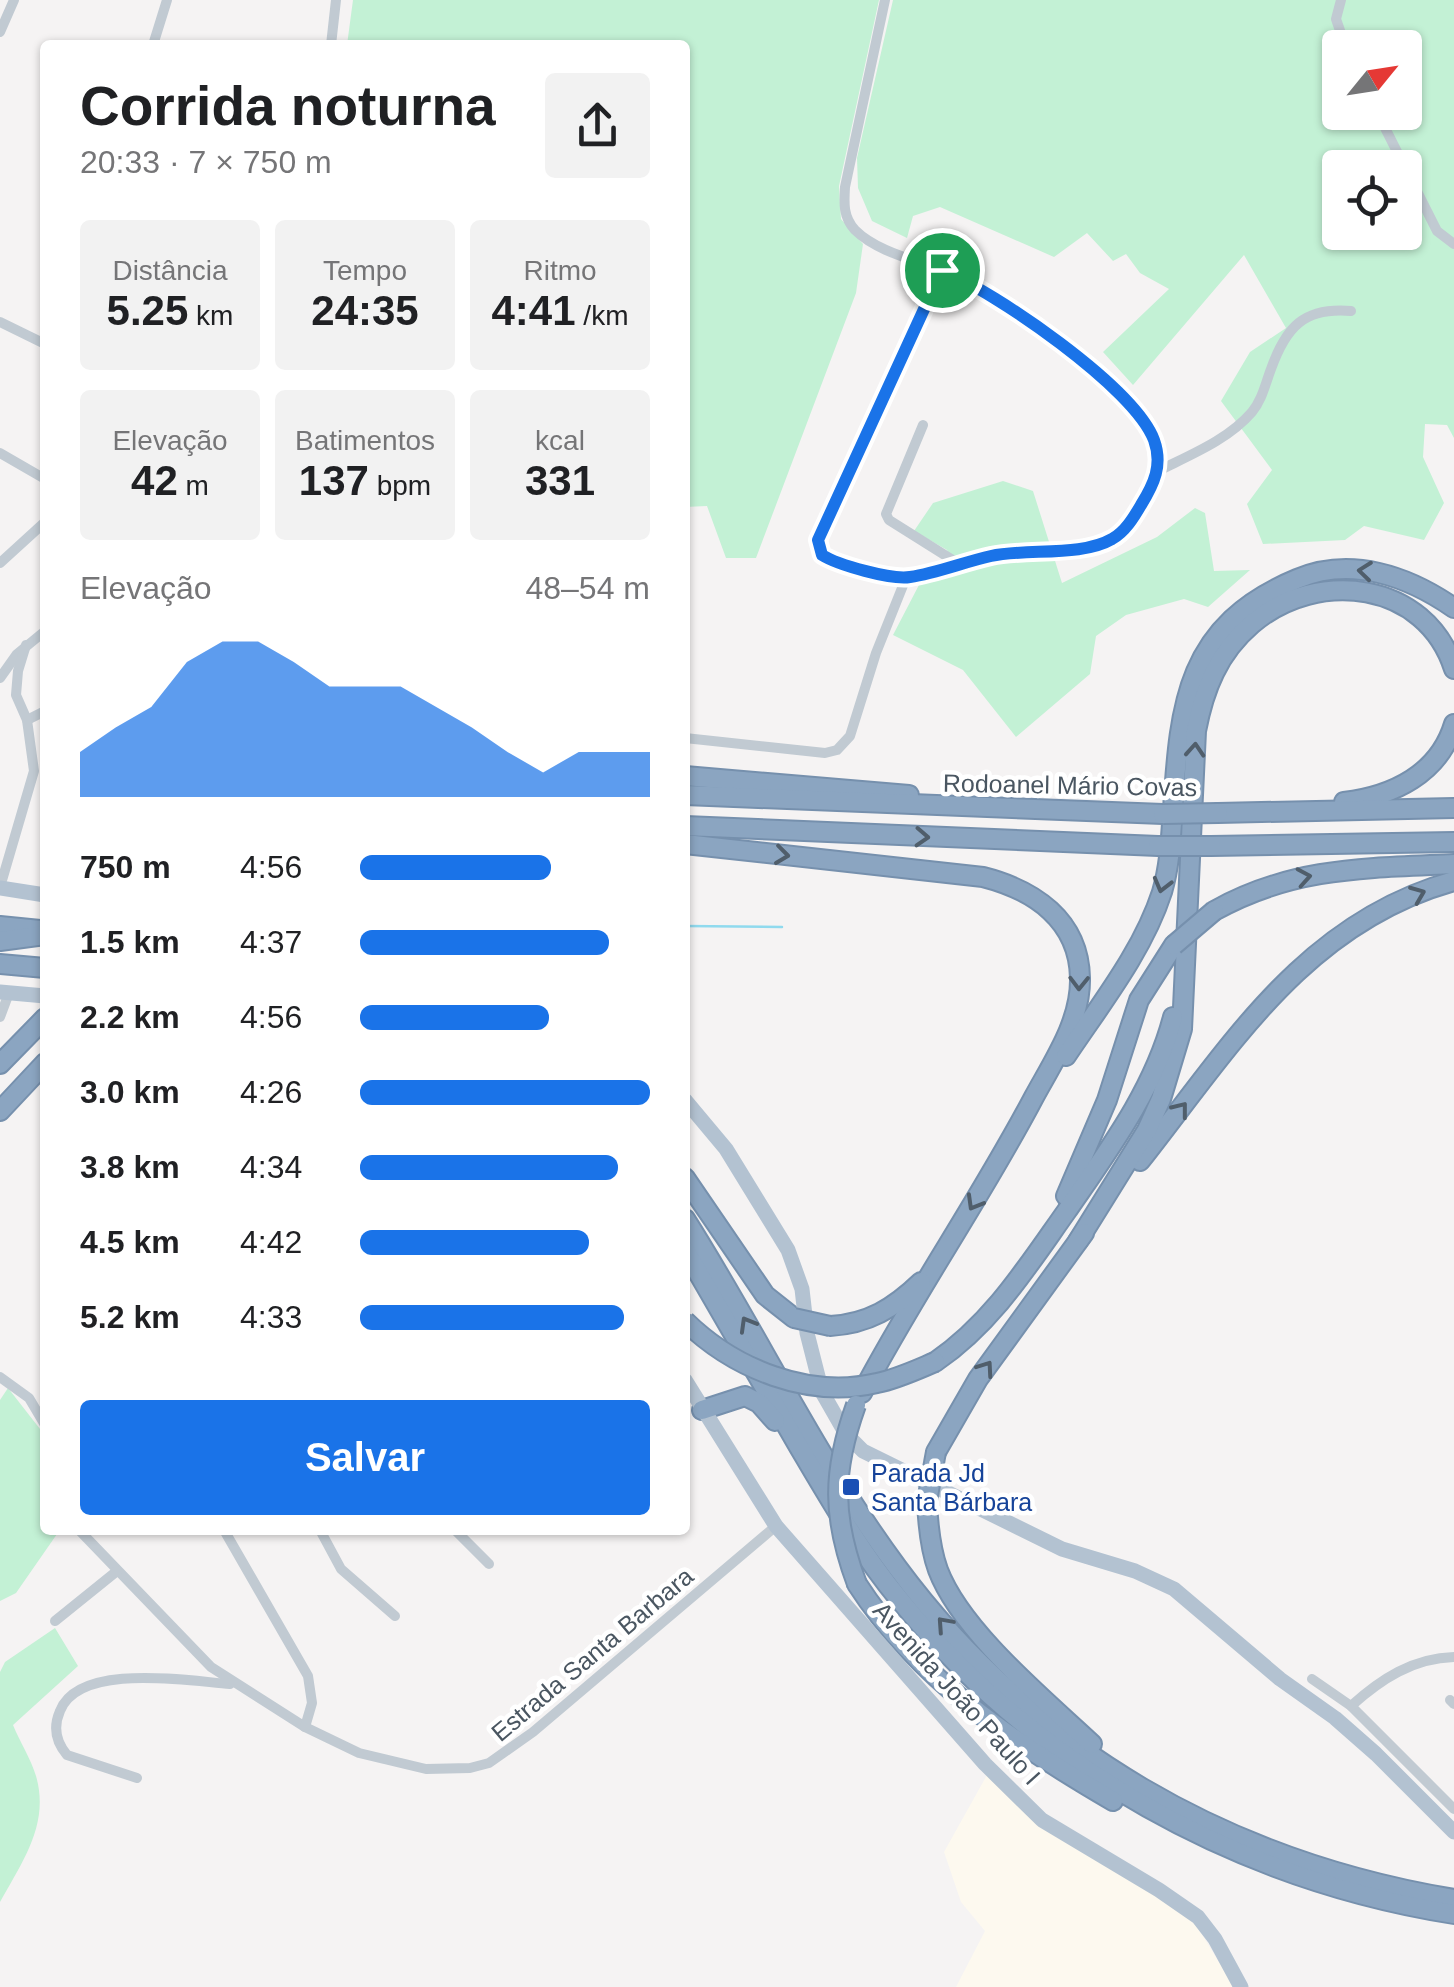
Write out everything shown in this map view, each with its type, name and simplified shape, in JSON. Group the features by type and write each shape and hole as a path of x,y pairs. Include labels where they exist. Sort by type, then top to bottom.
{"highway":[{"path":"1454,608 1412,582 1387,574 1323,570 1271,590 1216,633 1193,673 1183,703 1171,848 1154,912 1117,978 1013,1138 856,1405 842,1443 837,1510 843,1547 857,1584 876,1614 926,1668 1036,1755 1172,1832 1364,1897 1454,1914"},
{"path":"690,1324 710,1342 768,1375 798,1384 837,1388 875,1384 935,1362 962,1344 984,1324 1106,1153 1149,1082 1172,1024 1196,731 1210,677 1235,641 1265,614 1306,596 1362,592 1396,600 1422,616 1441,639 1454,669"},
{"path":"1261,812 1356,801 1394,790 1430,764 1454,724"},
{"path":"690,776 1034,809"},
{"name":"Rodoanel Mário Covas","path":"690,795 1162,814 1454,808"},
{"path":"690,826 1158,846 1454,842"},
{"path":"690,845 983,877 1030,893 1048,906 1074,943 1079,998 1062,1044 1013,1138"},
{"path":"1045,1242 1101,1114 1140,1000 1214,912 1242,895 1292,878 1454,864"},
{"path":"1184,1813 1093,1745 971,1622 940,1575 932,1552 927,1501 936,1452 978,1379 1078,1241 1264,1002 1297,969 1366,917 1454,881"},
{"path":"0,926 40,932"},
{"path":"0,941 40,934"},
{"path":"1078,1241 1132,1159 1161,1099 1182,1029 1180,949"},
{"path":"0,964 40,968"},
{"path":"0,1064 40,1023"},
{"path":"0,1111 40,1068"},
{"path":"690,1185 765,1295 794,1318 830,1326 873,1318 895,1305 936,1268"},
{"path":"690,1227 853,1502 922,1600 1003,1685 1108,1767 1184,1813 1240,1840 1366,1882 1454,1899"},
{"path":"690,1259 830,1499"},
{"path":"702,1410 745,1396 759,1403 898,1598 933,1639 1013,1715 1137,1803 1198,1836 1246,1856"}],"main road":[{"path":"0,887 40,894"},
{"path":"4,993 40,996"},
{"path":"690,1106 726,1149 788,1250 802,1289 806,1334 822,1392 831,1412 863,1451 1062,1549 1135,1571 1174,1590 1382,1748 1453,1830"},
{"name":"Avenida João Paulo I","path":"690,1391 776,1526 1013,1794 1066,1836 1160,1890 1198,1918 1216,1939 1241,1987"}],"street":[{"path":"155,40 167,0"},
{"path":"332,40 336,0"},
{"path":"885,0 844,187 844,207 851,225 866,239 942,270 1003,302 1100,377 1148,430 1156,450 1158,471 1126,527 1103,543 1082,548 1024,550 906,578 822,555 818,540 942,270"},
{"path":"1340,30 1336,19 1341,0"},
{"path":"0,32 8,5"},
{"path":"1386,130 1437,231 1454,244"},
{"path":"1158,471 1200,450 1247,418 1264,392 1280,347 1297,324 1318,311 1351,311"},
{"path":"0,322 40,342"},
{"path":"923,426 886,514 959,564"},
{"path":"0,453 40,476"},
{"path":"0,563 40,527"},
{"path":"0,546 12,552"},
{"path":"690,739 825,753 838,750 850,736 906,578"},
{"path":"0,678 26,645 40,635"},
{"path":"0,887 6,841 34,770 27,720 16,695 26,645"},
{"path":"27,720 40,714"},
{"path":"0,1016 4,993"},
{"path":"0,1377 28,1398 40,1417"},
{"name":"Estrada Santa Barbara","path":"84,1535 211,1667 234,1684 305,1727 359,1753 401,1766 457,1770 490,1763 533,1732 776,1526"},
{"path":"227,1535 308,1676 312,1702 305,1727"},
{"path":"322,1535 341,1569 395,1616"},
{"path":"459,1535 489,1564"},
{"path":"55,1621 117,1571"},
{"path":"1352,1706 1394,1672 1454,1657"},
{"path":"1312,1679 1352,1706 1382,1748 1454,1809"},
{"path":"137,1778 67,1755 56,1726 66,1699 84,1687 112,1680 234,1684"}],"shaded area":[{"path":"987,1775 1187,1910 1234,1987 956,1987 985,1931 961,1902 944,1852"}],"green space":[{"path":"353,0 879,0 839,186 841,219 863,244 856,293 756,558 726,558 707,506 690,507 690,40 348,40"},
{"path":"893,0 1454,0 1454,438 1447,425 1425,424 1423,457 1444,503 1424,540 1364,526 1345,540 1263,544 1247,504 1272,470 1221,401 1250,352 1286,328 1244,255 1133,385 1103,352 1169,289 1140,273 1126,254 1113,261 1087,233 1054,257 940,207 913,216 907,238 872,221 858,188 857,158"},
{"path":"1003,481 1033,491 1062,583 1157,537 1195,508 1205,513 1214,571 1250,570 1208,607 1184,599 1126,615 1096,636 1090,674 1016,737 963,670 893,635 920,583 954,566 947,550 914,531 933,503"},
{"path":"8,1388 40,1429 40,1535 56,1535 16,1593 0,1601 0,1400"},
{"path":"55,1628 78,1666 13,1725 36,1776 39,1810 32,1842 0,1902 0,1672 5,1662"}],"waterway":[{"path":"690,926 782,927"}],"place":[{"name":"Parada Jd Santa Bárbara","path":"851,1487"}],"route":[{"path":"942,270 984,290 1054,340 1100,377 1148,430 1156,450 1158,471 1126,527 1112,539 1082,548 994,555 906,578 822,555 818,540 942,270"}]}
